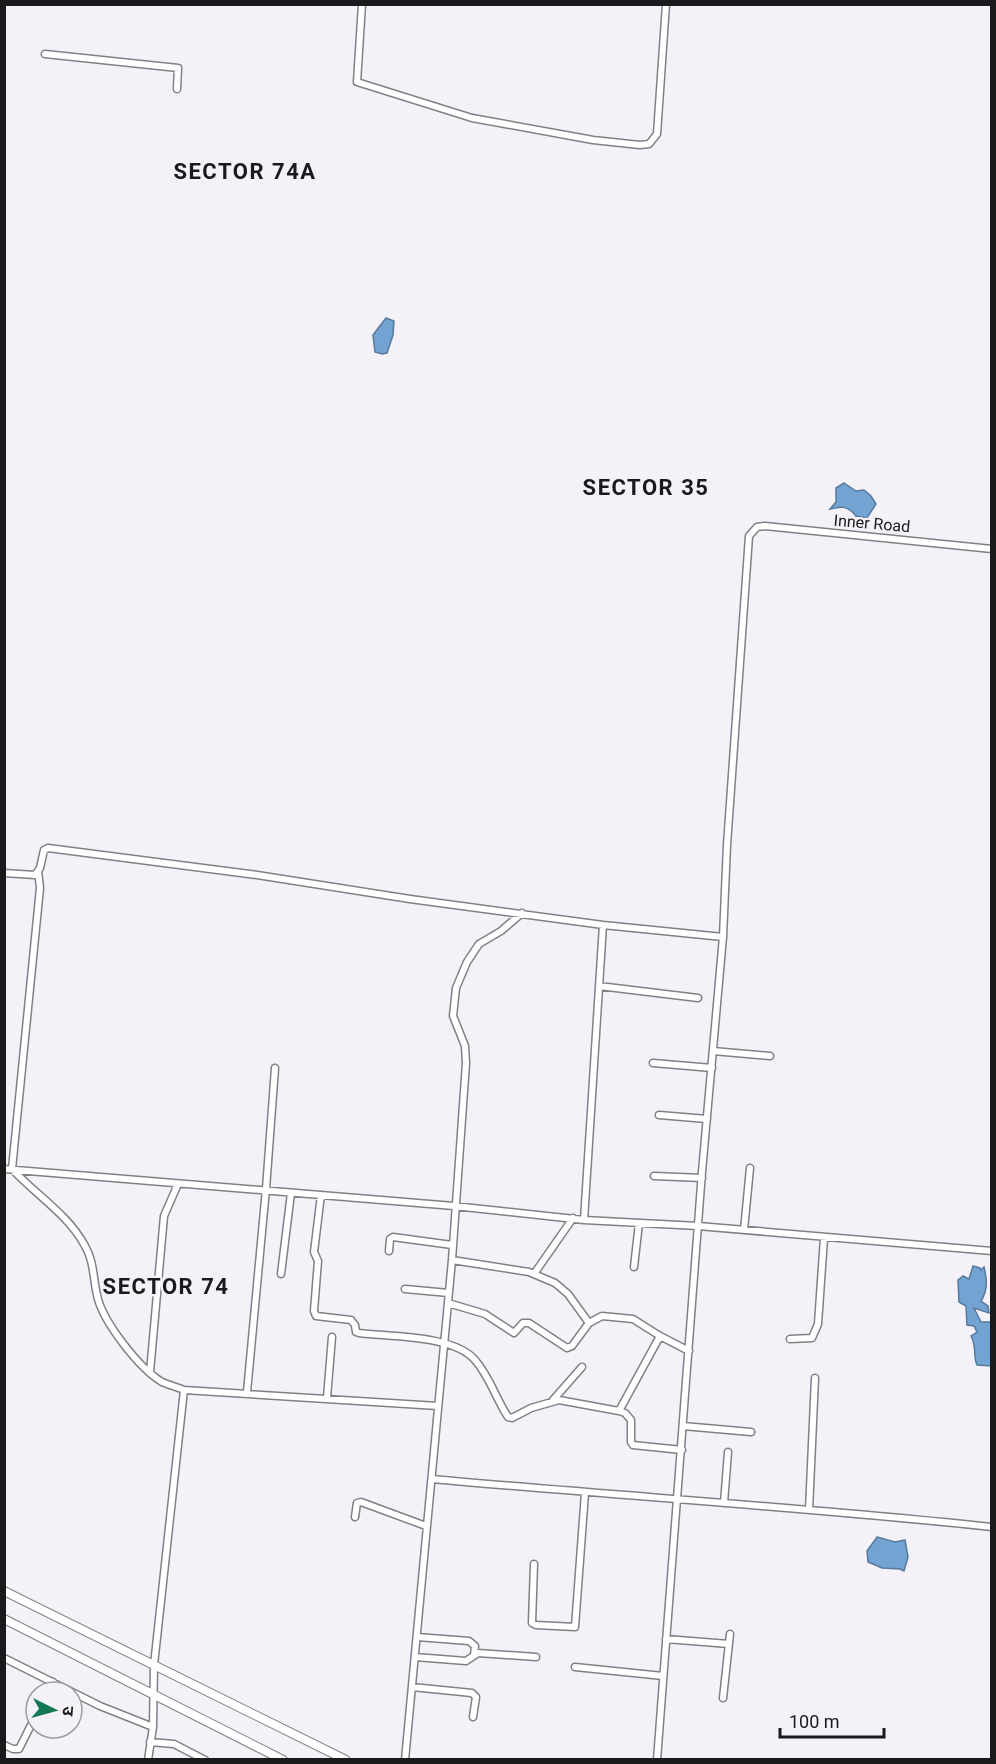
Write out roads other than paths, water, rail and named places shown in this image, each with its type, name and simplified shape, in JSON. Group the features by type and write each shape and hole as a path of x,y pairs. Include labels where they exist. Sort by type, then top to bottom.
{"street":[{"path":"362,4 357,82 472,118 584,138 640,145 650,144 657,134 666,4"},
{"path":"45,54 178,68 177,89"},
{"name":"Inner Road","path":"723,937 738,677 749,536 752,531 757,527 765,526 992,549"},
{"path":"8,1169 40,888 38,871 42,853 48,848 257,875 410,899 603,925 723,937 698,1226 657,1760"},
{"path":"4,873 34,875 38,871"},
{"path":"405,1760 452,1260 454,1206 466,1063 465,1046 453,1016 454,999 461,976 473,951 479,944 505,928 522,913"},
{"path":"584,1220 603,925"},
{"path":"599,986 698,998"},
{"path":"713,1051 770,1056"},
{"path":"654,1063 712,1068"},
{"path":"247,1392 275,1068"},
{"path":"659,1115 707,1119"},
{"path":"744,1230 750,1168"},
{"path":"8,1169 454,1206 584,1220 698,1226 992,1251"},
{"path":"8,1169 58,1212 85,1245 92,1262 100,1306 122,1341 150,1372 164,1382 184,1390 247,1392 438,1406"},
{"path":"654,1176 702,1178"},
{"path":"150,1372 164,1216 178,1184"},
{"path":"281,1274 291,1193"},
{"path":"321,1195 314,1252 318,1261 314,1311 316,1316 351,1320 356,1332 359,1333 444,1342 474,1358 508,1417 512,1418 531,1408 559,1400 619,1411 625,1413 631,1420 633,1445 682,1450"},
{"path":"534,1274 573,1218"},
{"path":"634,1267 639,1223"},
{"path":"389,1251 390,1239 393,1238 452,1245"},
{"path":"790,1339 812,1338 816,1333 824,1238"},
{"path":"452,1260 504,1267 534,1274 561,1287 589,1323"},
{"path":"405,1289 448,1293"},
{"path":"448,1303 485,1314 514,1333 524,1323 529,1323 567,1348 572,1346 589,1323 598,1316 628,1317 638,1320 660,1336 689,1351"},
{"path":"619,1411 660,1336"},
{"path":"327,1398 332,1337"},
{"path":"552,1401 582,1366"},
{"path":"809,1510 815,1378"},
{"path":"148,1760 153,1726 154,1665 184,1390"},
{"path":"684,1426 751,1432"},
{"path":"724,1503 728,1452"},
{"path":"432,1479 585,1493 678,1498 992,1527"},
{"path":"534,1564 532,1623 575,1627 585,1493"},
{"path":"355,1517 357,1503 361,1502 426,1526"},
{"path":"4,1591 346,1760"},
{"path":"4,1620 283,1760"},
{"path":"723,1698 730,1634"},
{"path":"417,1637 472,1642 475,1646 474,1656"},
{"path":"666,1639 729,1644"},
{"path":"415,1657 466,1661 478,1653 536,1657"},
{"path":"4,1658 49,1680"},
{"path":"575,1667 663,1676"},
{"path":"412,1687 474,1694 476,1697 473,1717"},
{"path":"84,1698 153,1726"},
{"path":"4,1744 13,1749 19,1749 24,1739"},
{"path":"150,1742 174,1744 205,1760"}],"water":[{"path":"386,318 394,321 393,335 387,353 382,354 375,352 373,335"},
{"path":"844,483 856,491 864,490 871,496 876,504 867,518 856,516 844,508 830,509 836,502 836,488"},
{"path":"973,1266 981,1270 984,1267 985,1271 986,1289 981,1301 988,1306 989,1313 974,1308 981,1322 991,1322 991,1366 977,1365 971,1336 977,1332 974,1326 967,1325 966,1306 959,1302 958,1280 963,1276 969,1279"},
{"path":"877,1537 895,1542 905,1540 908,1557 904,1571 882,1568 868,1562 867,1551"}],"district":[{"name":"SECTOR 74A","path":"245,171"},
{"name":"SECTOR 35","path":"646,487"},
{"name":"SECTOR 74","path":"166,1286"}]}
